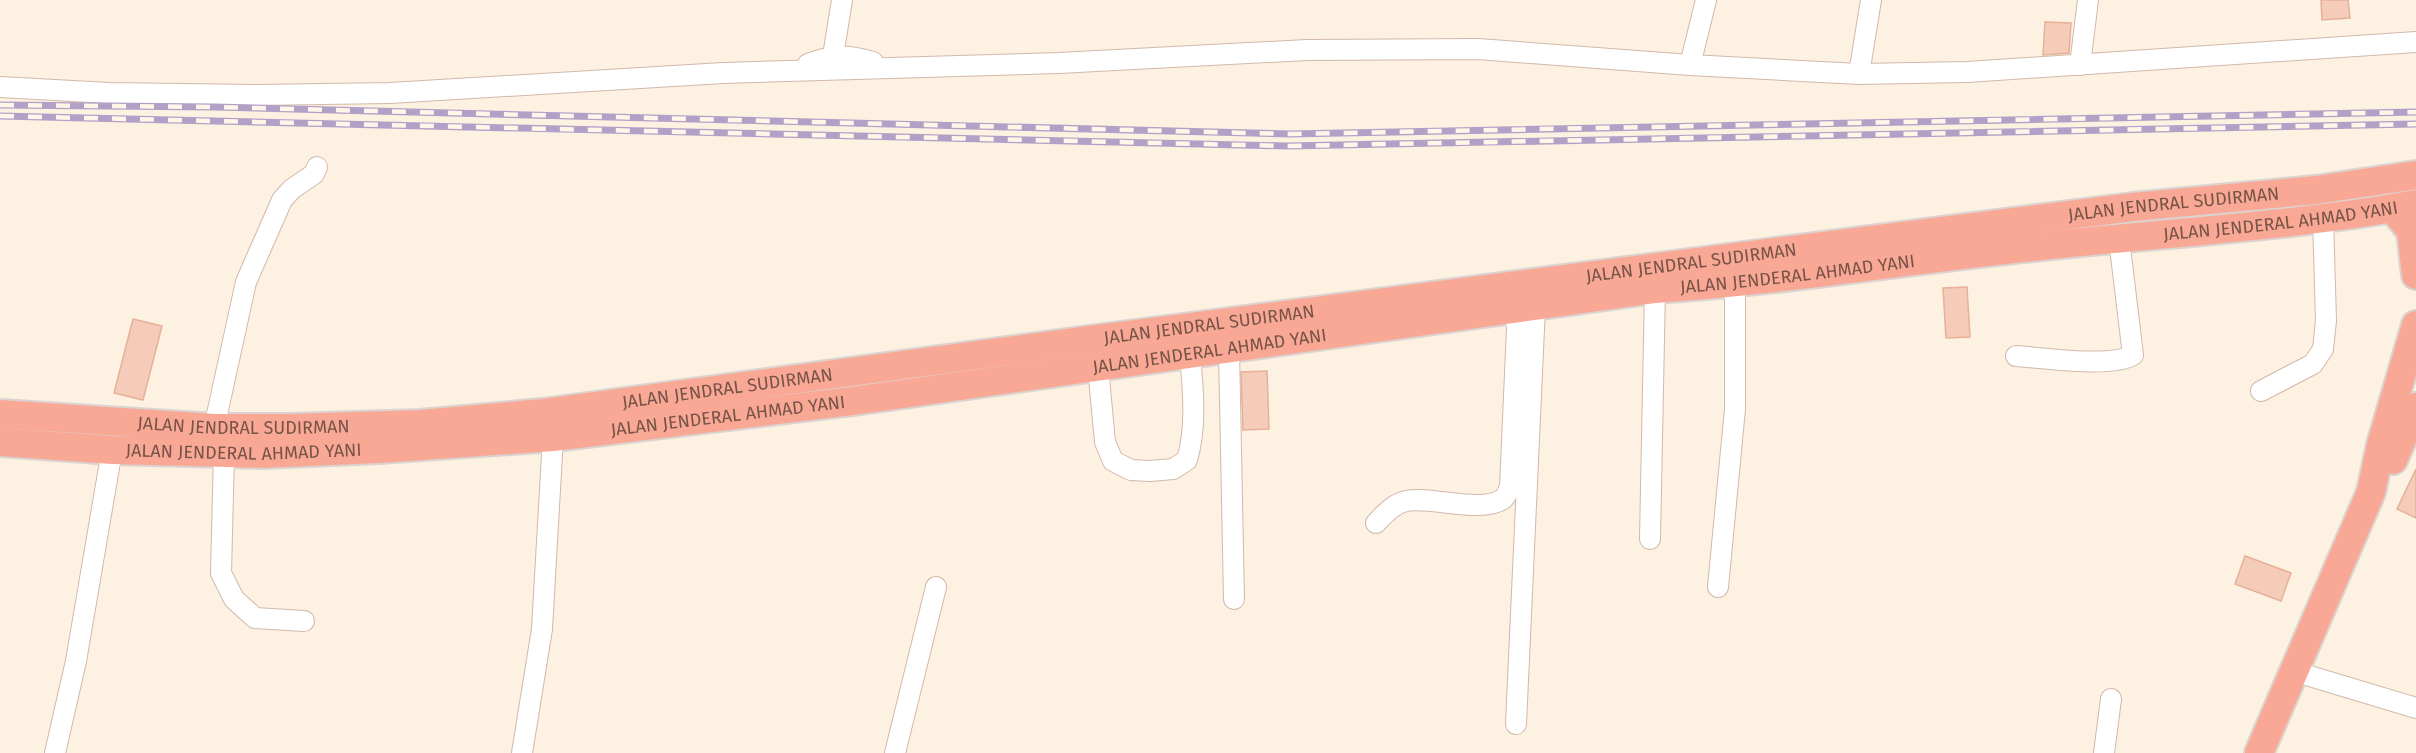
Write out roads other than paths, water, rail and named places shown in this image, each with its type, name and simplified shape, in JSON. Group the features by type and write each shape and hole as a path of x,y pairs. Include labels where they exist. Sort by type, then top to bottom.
{"highway":[{"name":"JALAN JENDRAL SUDIRMAN","path":"0,414 219,441 543,413 1188,327 2121,208 2316,190 2416,175"},
{"name":"JALAN JENDERAL AHMAD YANI","path":"0,442 112,450 219,441 314,453 553,437 852,401 1098,368 1654,289 1736,284 2033,247 2405,207"},
{"path":"2405,207 2411,231 2416,275"},
{"path":"2371,492 2376,462 2416,325"},
{"path":"2259,753 2371,492 2390,466 2416,407"}],"street":[{"path":"833,56 842,0"},
{"path":"1690,65 1706,0"},
{"path":"1859,74 1871,0"},
{"path":"2080,66 2088,0"},
{"path":"0,87 109,93 367,93 792,71 1307,50 1410,49 1478,49 1690,65 1859,74 1967,72 2416,42"},
{"path":"792,71 833,56 852,57 892,68"},
{"path":"304,621 255,618 234,599 221,573 219,441 246,282 282,200 292,189 314,174 317,167"},
{"path":"2261,391 2313,364 2323,349 2326,321 2323,217"},
{"path":"2016,356 2084,361 2125,360 2133,355 2119,239"},
{"path":"1718,587 1735,409 1736,284"},
{"path":"1650,539 1654,289"},
{"path":"1376,523 1392,506 1404,501 1472,504 1494,503 1504,498 1510,487 1517,328 1525,308"},
{"path":"1516,724 1525,308"},
{"path":"1096,339 1105,442 1113,461 1131,470 1173,469 1187,460 1192,442 1194,407 1188,327"},
{"path":"1229,350 1234,598"},
{"path":"522,753 542,629 553,437"},
{"path":"55,753 76,661 112,450"},
{"path":"895,753 936,587"},
{"path":"2293,671 2416,708"},
{"path":"2104,753 2110,699"}],"railway":[{"path":"0,105 214,107 1290,134 2416,112"},
{"path":"0,116 1287,146 2416,124"}]}
